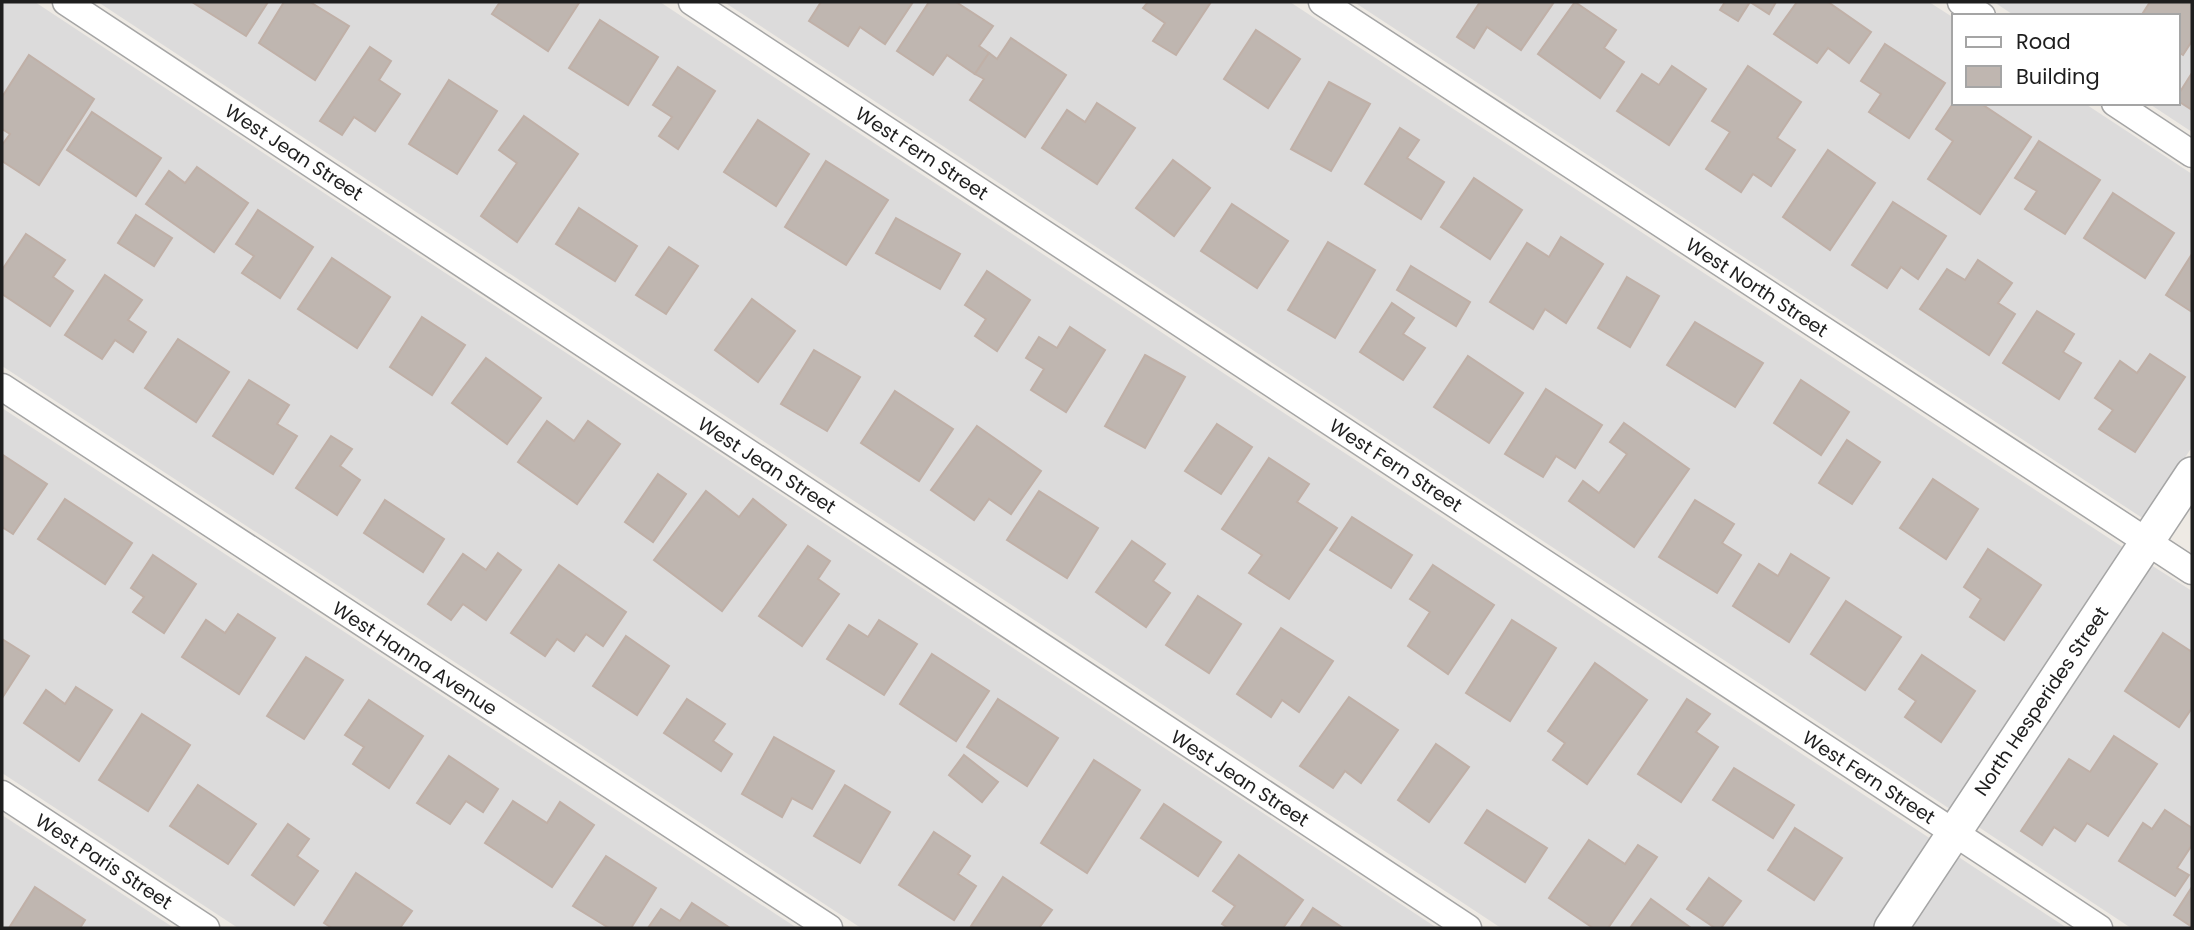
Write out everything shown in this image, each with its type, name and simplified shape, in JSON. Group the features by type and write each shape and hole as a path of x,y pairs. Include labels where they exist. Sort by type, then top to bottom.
{"street":[{"name":"West Jean Street","path":"66,2 1468,928"},
{"name":"West Fern Street","path":"692,2 2099,928"},
{"name":"West North Street","path":"1322,2 2192,571"},
{"path":"1961,2 1979,14"},
{"path":"2118,105 2192,154"},
{"name":"West Hanna Avenue","path":"2,387 829,928"},
{"name":"North Hesperides Street","path":"1891,928 2192,474"},
{"name":"West Paris Street","path":"2,794 205,928"}],"shaded area":[{"path":"2,2 35,2 1437,928 861,928 2,366"},
{"path":"98,2 660,2 1931,839 1873,928 1501,928"},
{"path":"724,2 1290,2 2124,548 1950,809"},
{"path":"1354,2 1929,2 1952,17 1952,105 2087,105 2192,174 2192,447 2144,519"},
{"path":"1994,2 2192,2 2192,132 2151,105 2180,105 2180,14 2012,14"},
{"path":"2,408 797,928 238,928 2,773"},
{"path":"2151,565 2192,591 2192,928 2131,928 1977,826"},
{"path":"2,815 174,928 2,928"},
{"path":"1957,856 2067,928 1910,928"}],"building":[{"path":"192,2 268,2 246,36"},
{"path":"284,2 310,2 349,26 315,80 259,43"},
{"path":"500,2 579,3 548,51 492,14"},
{"path":"821,2 913,2 885,44 860,27 848,46 809,21"},
{"path":"929,2 956,2 993,26 979,46 989,53 975,74 947,55 933,75 897,51"},
{"path":"1148,2 1211,2 1176,55 1153,41 1165,23 1143,8"},
{"path":"1480,2 1554,2 1521,50 1487,27 1474,48 1457,37"},
{"path":"1575,2 1616,30 1604,48 1624,62 1600,98 1538,54"},
{"path":"1725,2 1750,2 1738,21 1720,10"},
{"path":"1750,2 1776,2 1769,14"},
{"path":"1797,2 1828,2 1871,32 1849,63 1828,48 1817,63 1774,34"},
{"path":"2150,2 2192,2 2192,41 2183,55 2180,53 2180,14 2142,14"},
{"path":"600,20 658,57 628,105 569,68"},
{"path":"1256,30 1300,59 1268,108 1224,79"},
{"path":"1011,38 1066,75 1025,137 970,100 984,79 975,74 989,53 997,59"},
{"path":"1885,44 1945,83 1909,138 1869,112 1881,94 1861,81"},
{"path":"370,47 391,61 379,80 400,94 375,131 354,117 342,135 320,121"},
{"path":"29,55 94,99 39,185 2,161 2,145 10,134 2,129 2,97"},
{"path":"1672,66 1706,89 1669,145 1617,111 1642,74 1659,85"},
{"path":"1748,66 1801,102 1777,138 1795,150 1771,186 1753,174 1741,192 1706,169 1730,132 1712,121"},
{"path":"678,67 715,91 678,149 659,136 672,117 653,105"},
{"path":"2192,73 2192,110 2180,102 2180,92"},
{"path":"449,80 497,111 457,174 409,144"},
{"path":"1329,82 1370,104 1331,171 1291,149"},
{"path":"1097,103 1135,128 1097,184 1042,148 1067,110 1085,122"},
{"path":"1952,105 1983,105 2031,137 1980,214 1928,179 1953,141 1936,129"},
{"path":"92,112 161,158 136,196 67,150"},
{"path":"524,116 578,154 517,242 481,216 517,163 499,150"},
{"path":"758,120 809,154 776,206 724,172"},
{"path":"1400,128 1419,140 1407,158 1444,182 1421,219 1365,184"},
{"path":"2039,141 2100,180 2065,234 2025,209 2037,191 2015,178"},
{"path":"1828,150 1875,183 1830,250 1783,217"},
{"path":"1173,160 1210,188 1174,236 1136,208"},
{"path":"826,161 888,200 846,265 785,227"},
{"path":"197,167 248,203 214,252 146,204 169,171 185,183"},
{"path":"1474,178 1522,210 1490,259 1441,227"},
{"path":"2113,193 2174,233 2145,278 2084,238"},
{"path":"1893,202 1946,236 1918,279 1901,267 1887,288 1852,265"},
{"path":"1232,204 1288,241 1257,288 1201,251"},
{"path":"579,208 637,246 615,281 556,244"},
{"path":"258,210 313,247 280,298 242,273 254,256 236,244"},
{"path":"136,215 172,238 154,266 118,243"},
{"path":"896,218 960,254 940,289 876,253"},
{"path":"26,234 65,260 53,277 73,291 50,326 2,294 2,270"},
{"path":"1561,237 1603,264 1566,323 1545,309 1533,329 1490,302 1527,243 1549,257"},
{"path":"1328,242 1375,270 1335,338 1288,310"},
{"path":"669,247 698,266 666,314 636,295"},
{"path":"2192,254 2192,312 2166,295"},
{"path":"332,258 390,297 357,348 298,309"},
{"path":"1978,260 2012,283 1998,303 2015,314 1989,355 1920,309 1947,269 1965,280"},
{"path":"1411,266 1470,302 1456,326 1397,290"},
{"path":"987,271 1030,300 997,351 975,336 986,319 965,305"},
{"path":"105,275 142,300 128,320 146,332 133,352 115,340 102,359 65,335"},
{"path":"1627,277 1659,296 1630,347 1598,328"},
{"path":"752,299 795,331 758,382 715,350"},
{"path":"1392,303 1414,318 1403,334 1425,348 1403,380 1360,352"},
{"path":"2037,311 2074,334 2063,352 2081,363 2059,399 2003,363"},
{"path":"422,317 465,345 432,395 390,367"},
{"path":"1695,322 1763,363 1735,407 1667,365"},
{"path":"1070,327 1105,350 1066,412 1031,390 1044,369 1026,358 1039,337 1057,348"},
{"path":"178,339 229,372 196,422 145,388"},
{"path":"814,350 860,377 827,431 781,404"},
{"path":"2150,354 2185,377 2135,452 2099,429 2113,410 2095,398 2120,361 2137,373"},
{"path":"1145,355 1185,377 1145,448 1105,426"},
{"path":"1468,356 1523,393 1489,443 1434,407"},
{"path":"486,358 541,398 507,444 452,403"},
{"path":"249,380 289,405 277,424 297,436 273,474 213,436"},
{"path":"1801,380 1849,412 1821,455 1774,423"},
{"path":"1546,389 1602,425 1575,468 1556,456 1543,477 1505,454"},
{"path":"895,391 953,429 919,481 861,443"},
{"path":"547,421 574,441 588,421 620,444 577,504 518,462"},
{"path":"1624,423 1689,469 1634,547 1569,501 1583,481 1599,493 1627,454 1610,442"},
{"path":"1217,424 1252,447 1221,494 1185,471"},
{"path":"977,426 1041,471 1011,514 989,499 974,520 931,490"},
{"path":"331,436 352,449 340,466 360,480 337,515 296,488"},
{"path":"1847,440 1880,462 1852,504 1819,483"},
{"path":"3,455 47,484 13,534 2,527"},
{"path":"1269,458 1309,484 1297,502 1337,528 1289,599 1249,573 1262,555 1222,529"},
{"path":"658,474 686,494 653,542 625,522"},
{"path":"1933,479 1978,509 1946,559 1900,528"},
{"path":"706,491 739,517 753,499 786,525 722,611 654,560"},
{"path":"1039,491 1098,528 1067,578 1007,540"},
{"path":"65,499 132,543 105,584 38,539"},
{"path":"385,500 444,539 423,572 364,533"},
{"path":"1695,500 1734,524 1722,543 1741,555 1717,593 1659,557"},
{"path":"1352,517 1412,555 1391,588 1330,550"},
{"path":"1132,541 1165,564 1153,581 1170,593 1146,627 1096,592"},
{"path":"808,546 830,561 818,579 839,594 802,646 759,616"},
{"path":"1988,549 2041,585 2004,640 1970,617 1981,599 1964,587"},
{"path":"498,553 521,570 486,620 463,604 451,620 428,604 463,554 486,570"},
{"path":"1791,554 1829,578 1789,642 1733,606 1759,564 1778,576"},
{"path":"153,555 196,584 164,633 133,612 144,597 131,588"},
{"path":"559,565 626,612 603,646 586,634 574,651 557,639 545,656 511,633"},
{"path":"1433,565 1494,605 1448,674 1408,646 1430,612 1410,599"},
{"path":"1198,596 1241,624 1209,673 1166,645"},
{"path":"1846,601 1901,637 1865,690 1811,654"},
{"path":"238,614 275,638 239,694 182,657 206,620 225,633"},
{"path":"879,620 917,644 884,695 827,659 849,625 868,637"},
{"path":"1512,620 1556,648 1510,721 1466,693"},
{"path":"1281,628 1333,661 1299,712 1282,700 1271,717 1237,694"},
{"path":"2163,633 2192,652 2192,708 2179,727 2125,691"},
{"path":"626,636 669,666 637,715 593,686"},
{"path":"2,639 29,656 2,698"},
{"path":"932,654 989,691 956,741 900,704"},
{"path":"1922,655 1975,691 1941,742 1905,717 1916,701 1899,689"},
{"path":"306,657 343,680 304,739 267,716"},
{"path":"1595,663 1647,700 1587,784 1553,760 1565,743 1548,731"},
{"path":"76,687 112,710 79,761 24,723 46,690 65,704"},
{"path":"1349,697 1398,730 1361,783 1345,771 1333,788 1300,766"},
{"path":"687,699 725,724 713,741 732,754 721,771 664,733"},
{"path":"998,699 1058,738 1027,786 967,747"},
{"path":"1687,699 1710,714 1696,732 1718,747 1681,802 1638,774"},
{"path":"369,700 423,736 389,788 353,764 364,747 345,735"},
{"path":"142,714 190,745 148,811 99,780"},
{"path":"2114,736 2157,764 2108,836 2087,823 2075,841 2054,827 2042,845 2021,831 2069,759 2090,772"},
{"path":"774,737 834,771 812,809 792,798 782,817 742,794"},
{"path":"1436,744 1469,767 1429,822 1398,800"},
{"path":"964,755 998,782 982,802 949,775"},
{"path":"449,756 498,789 483,812 466,801 450,824 417,803"},
{"path":"1094,760 1140,790 1087,873 1041,843"},
{"path":"1734,768 1794,805 1773,838 1713,800"},
{"path":"198,785 256,824 228,864 170,826"},
{"path":"845,785 890,812 860,863 814,836"},
{"path":"513,801 547,823 560,802 594,825 552,887 485,843"},
{"path":"1164,804 1221,842 1198,876 1141,838"},
{"path":"1487,810 1547,848 1525,882 1465,843"},
{"path":"2165,810 2192,828 2192,845 2177,868 2189,875 2175,896 2119,861 2143,823 2152,829"},
{"path":"288,824 309,839 297,856 318,871 294,905 252,875"},
{"path":"1795,828 1842,858 1814,900 1768,870"},
{"path":"934,832 970,856 958,874 976,886 954,920 899,885"},
{"path":"1589,840 1625,864 1638,845 1657,857 1608,928 1593,928 1549,898"},
{"path":"1239,855 1303,900 1283,928 1228,928 1222,924 1235,906 1213,891"},
{"path":"606,856 656,888 631,928 609,928 573,906"},
{"path":"356,873 412,911 400,928 332,928 324,923"},
{"path":"1003,877 1052,910 1039,928 971,926"},
{"path":"1709,878 1741,901 1721,928 1715,928 1687,909"},
{"path":"35,887 85,920 80,928 9,928"},
{"path":"2192,887 2192,927 2174,915"},
{"path":"1651,899 1691,928 1630,928"},
{"path":"692,903 730,928 648,928 661,909 680,921"},
{"path":"1313,908 1343,928 1300,928"}]}
